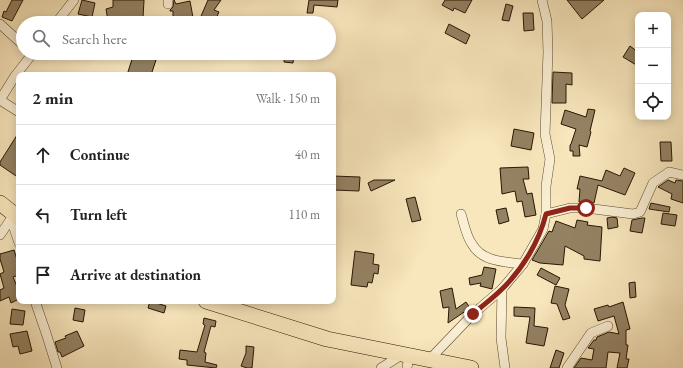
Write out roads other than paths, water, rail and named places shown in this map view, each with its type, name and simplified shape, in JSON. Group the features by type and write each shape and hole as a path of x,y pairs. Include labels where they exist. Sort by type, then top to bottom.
{"main road":[{"path":"0,203 15,217"},
{"path":"216,304 327,339 406,359 429,360 471,368"}],"street":[{"path":"61,16 74,0"},
{"path":"429,360 473,314 502,290 523,264 543,229 546,214 546,186 550,159 545,134 548,52 547,21 542,0"},
{"path":"0,24 16,39"},
{"path":"18,72 27,60"},
{"path":"16,75 0,100 16,110"},
{"path":"546,214 570,208 586,208 633,214 640,212 653,183 669,172 683,175"},
{"path":"461,214 471,243 477,251 490,259 523,264"},
{"path":"0,235 15,217"},
{"path":"502,290 501,338 505,368"},
{"path":"36,304 57,368"},
{"path":"567,368 591,332 608,326"},
{"path":"381,368 406,359"}]}
